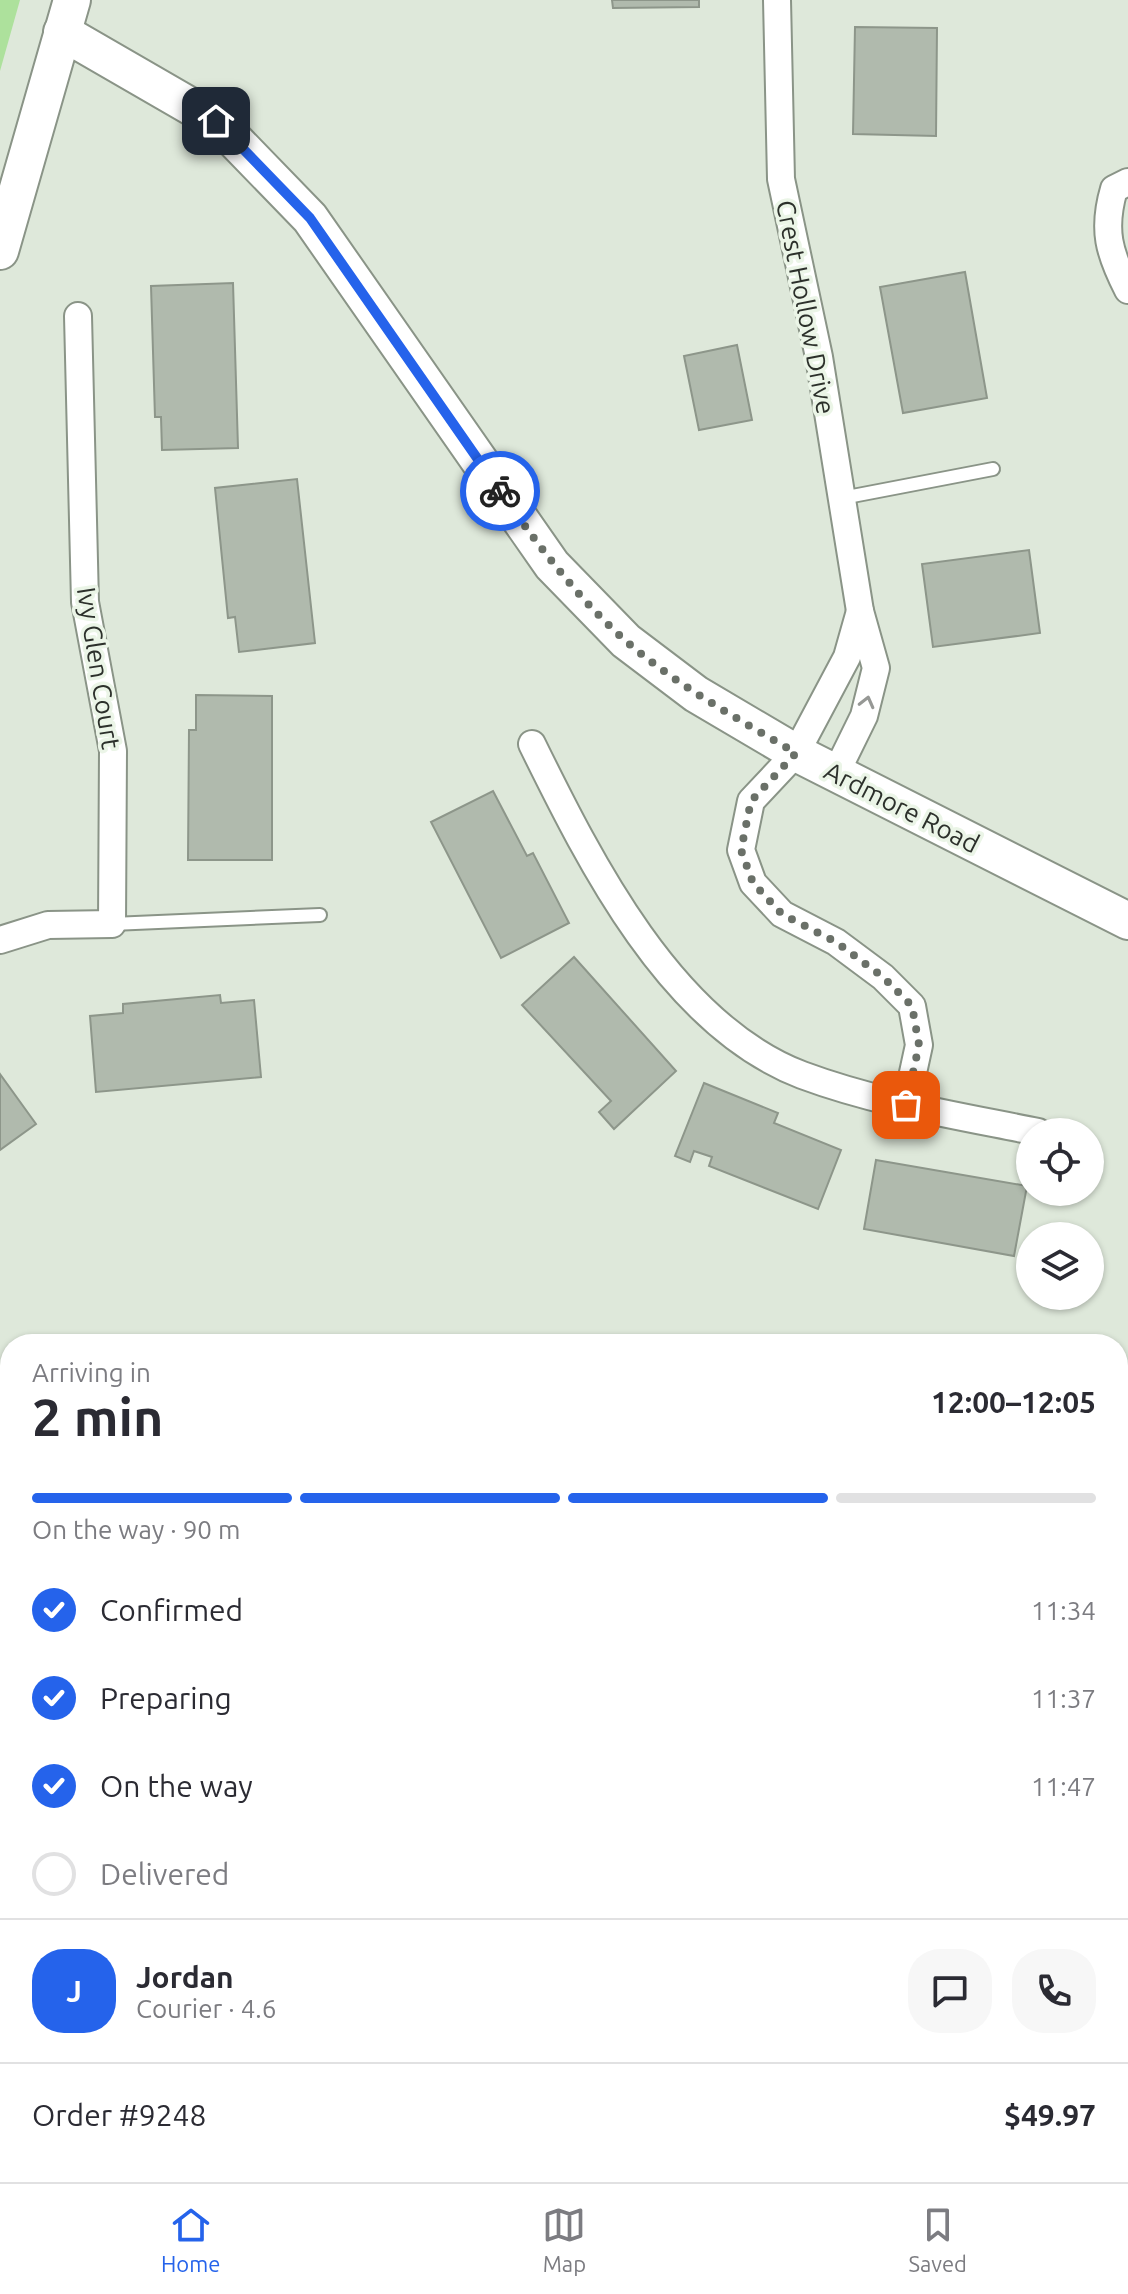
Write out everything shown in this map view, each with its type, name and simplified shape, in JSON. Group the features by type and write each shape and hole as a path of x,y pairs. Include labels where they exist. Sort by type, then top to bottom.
{"street":[{"name":"Crest Hollow Drive","path":"777,0 781,179 819,357 860,611 876,668 864,716 836,773"},
{"path":"0,251 67,16"},
{"name":"Ardmore Road","path":"67,16 216,121 310,218 552,565 626,641 696,694 796,753 1128,921"},
{"path":"1128,182 1114,189 1106,217 1112,258 1128,290"},
{"name":"Ivy Glen Court","path":"78,316 85,602 113,751 112,924"},
{"name":"Crest Hollow Drive","path":"860,611 847,657 796,753 751,801 741,850 753,883 782,914 836,942 883,977 912,1006 919,1045 906,1105"},
{"path":"532,744 581,843 628,920 683,988 734,1037 800,1074 906,1105 1016,1128"},
{"path":"0,940 48,925 112,924"}],"lane":[{"path":"842,498 993,469"},
{"path":"112,924 320,915"}],"green space":[{"path":"0,0 20,0 0,71"}],"building":[{"path":"612,0 699,0 699,7 613,8"},
{"path":"855,27 937,28 936,136 853,134"},
{"path":"965,272 987,398 903,413 880,287"},
{"path":"233,283 238,448 162,450 161,417 155,417 151,286"},
{"path":"737,345 752,420 699,430 684,356"},
{"path":"297,479 315,643 239,652 235,617 228,618 215,488"},
{"path":"1029,550 1040,633 933,647 922,564"},
{"path":"196,695 272,696 272,860 188,860 189,730 196,730"},
{"path":"493,791 527,856 533,853 569,923 501,958 431,822"},
{"path":"574,957 676,1071 614,1129 599,1112 611,1101 522,1005"},
{"path":"220,995 221,1003 254,1000 261,1077 96,1092 90,1016 123,1013 123,1004"},
{"path":"0,1074 36,1124 0,1150"},
{"path":"704,1083 778,1113 774,1123 841,1150 818,1209 709,1166 712,1157 694,1151 690,1162 675,1156"},
{"path":"876,1160 1016,1184 1016,1206 1023,1206 1020,1222 1016,1222 1014,1256 864,1229"}],"way so far":[{"path":"500,491 552,565 626,641 696,694 796,753 751,801 741,850 753,883 782,914 836,942 883,977 912,1006 919,1045 906,1105"}],"route":[{"path":"216,121 310,218 500,491"}]}
